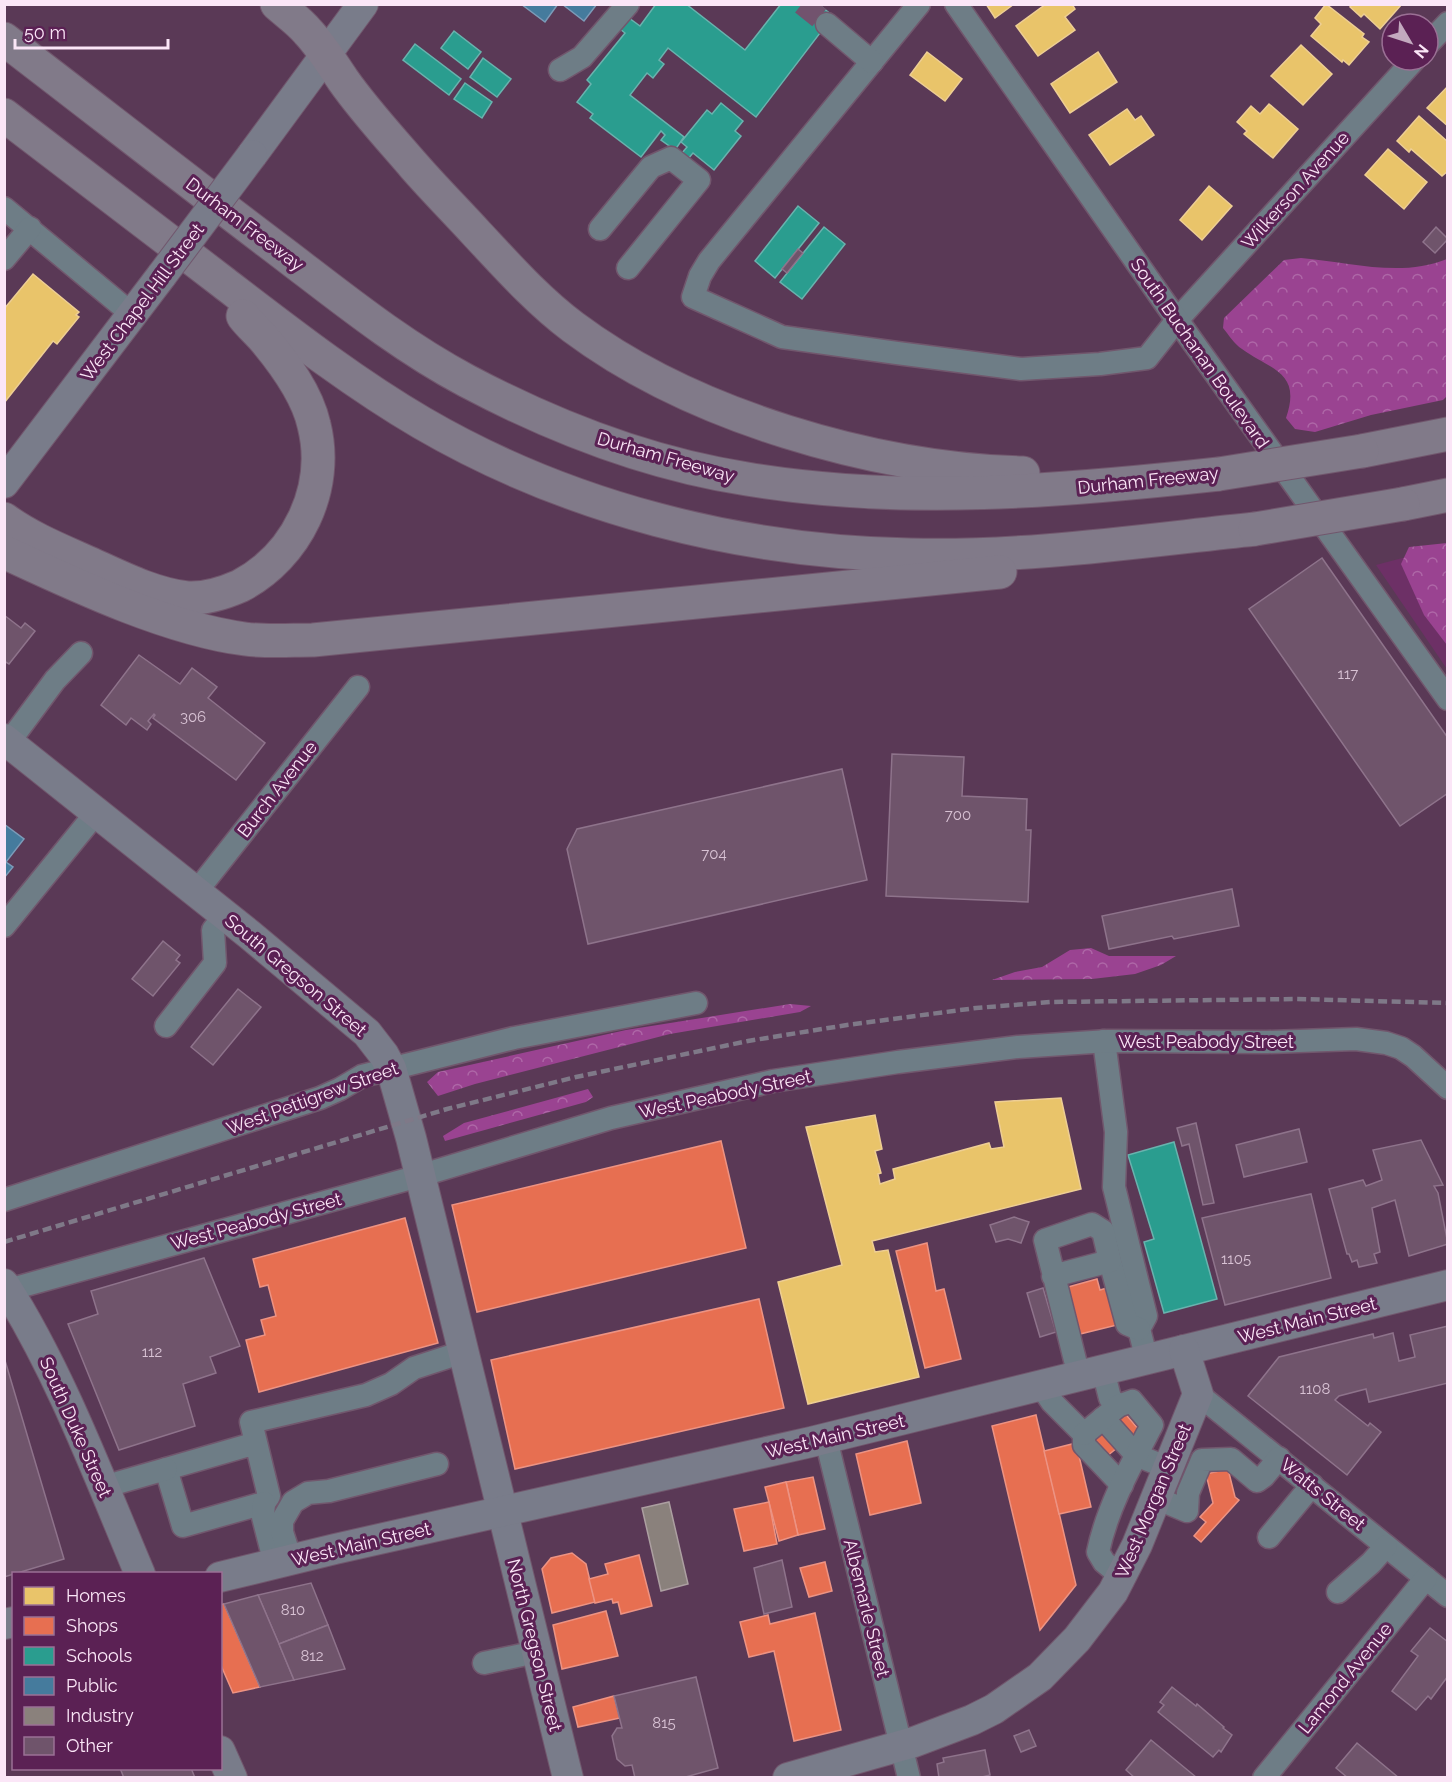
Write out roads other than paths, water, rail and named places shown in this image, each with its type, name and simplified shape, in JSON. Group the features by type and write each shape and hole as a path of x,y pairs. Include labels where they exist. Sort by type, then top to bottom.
{"highway":[{"path":"277,4 307,30 344,81 415,166 515,275 572,326 642,372 732,412 811,439 867,454 1000,472 1048,473 1105,485"},
{"name":"Durham Freeway","path":"4,39 385,331 467,381 523,409 626,449 683,465 744,479 854,492 996,493 1219,474 1362,451 1448,434"},
{"path":"4,115 339,370 422,423 489,458 592,500 645,516 708,532 813,549 910,555 1036,551 1255,529 1448,495"},
{"path":"4,519 50,545 141,586 165,594 189,598 211,596 231,590 253,579 287,548 302,525 312,500 318,470 318,443 314,423 301,392 290,374 264,339 244,318 224,283"},
{"path":"4,552 122,603 201,630 246,639 313,640 982,574 1005,571 1036,551"}],"main road":[{"name":"West Chapel Hill Street","path":"4,483 133,315 363,4"},
{"name":"South Gregson Street","path":"7,740 225,915 367,1033 384,1054 391,1068 411,1138 502,1512"},
{"name":"West Main Street","path":"222,1577 826,1438 1448,1285"},
{"name":"South Duke Street","path":"6,1287 56,1378 139,1572"},
{"path":"1184,1350 1198,1394"},
{"name":"West Morgan Street","path":"788,1778 931,1737 994,1709 1040,1677 1077,1639 1101,1609 1121,1576 1137,1545 1198,1394"},
{"name":"North Gregson Street","path":"502,1512 568,1778"},
{"path":"222,1756 232,1778"}],"street":[{"path":"560,70 582,57 628,4"},
{"path":"826,24 872,62 919,4"},
{"name":"South Buchanan Boulevard","path":"956,4 1177,320 1448,699"},
{"name":"Wilkerson Avenue","path":"872,62 709,261 700,276 693,297 783,337 1021,369 1101,364 1147,358 1177,320 1403,72"},
{"path":"600,229 651,167 671,158 699,180 628,268"},
{"path":"4,208 133,315"},
{"path":"4,259 30,228"},
{"path":"7,740 55,680 81,653"},
{"name":"Burch Avenue","path":"196,892 358,687"},
{"path":"4,926 96,813"},
{"path":"166,1026 214,963 213,930 225,915"},
{"name":"West Pettigrew Street","path":"4,1200 320,1098 362,1076 514,1038 696,1003"},
{"name":"West Peabody Street","path":"6,1287 419,1176 611,1118 773,1081 987,1051 1104,1041 1267,1042 1356,1039 1386,1043 1413,1056 1448,1088"},
{"path":"1104,1041 1116,1132 1113,1187 1146,1316 1139,1329 1147,1360"},
{"path":"1139,1329 1127,1324 1103,1231 1092,1224 1045,1240 1053,1276 1091,1373 1110,1398 1110,1412 1136,1455 1167,1468"},
{"path":"1053,1276 1110,1261"},
{"path":"283,1562 263,1517 264,1503 269,1496 251,1422 366,1395 391,1384 414,1368 463,1352"},
{"path":"1041,1386 1052,1402 1084,1434 1084,1445 1122,1485"},
{"name":"Watts Street","path":"1198,1394 1448,1596"},
{"path":"1084,1434 1110,1412 1132,1401 1152,1425 1122,1485 1103,1531 1098,1552 1104,1562 1121,1576"},
{"name":"Albemarle Street","path":"826,1438 909,1778"},
{"path":"103,1487 256,1443"},
{"path":"1156,1498 1187,1511 1188,1493 1202,1460 1231,1459 1257,1481 1279,1458"},
{"path":"283,1562 282,1521 293,1502 308,1493 329,1491 437,1464"},
{"path":"166,1470 183,1526 264,1503"},
{"path":"1269,1537 1312,1485"},
{"path":"1338,1592 1371,1563 1386,1546"},
{"name":"Lamond Avenue","path":"1264,1778 1426,1578"},
{"path":"483,1664 536,1652"}],"tunnel":[{"path":"802,4 827,24"}],"railway":[{"path":"4,1242 447,1109 576,1077 748,1041 976,1008 1051,1002 1297,999 1448,1003"}]}
